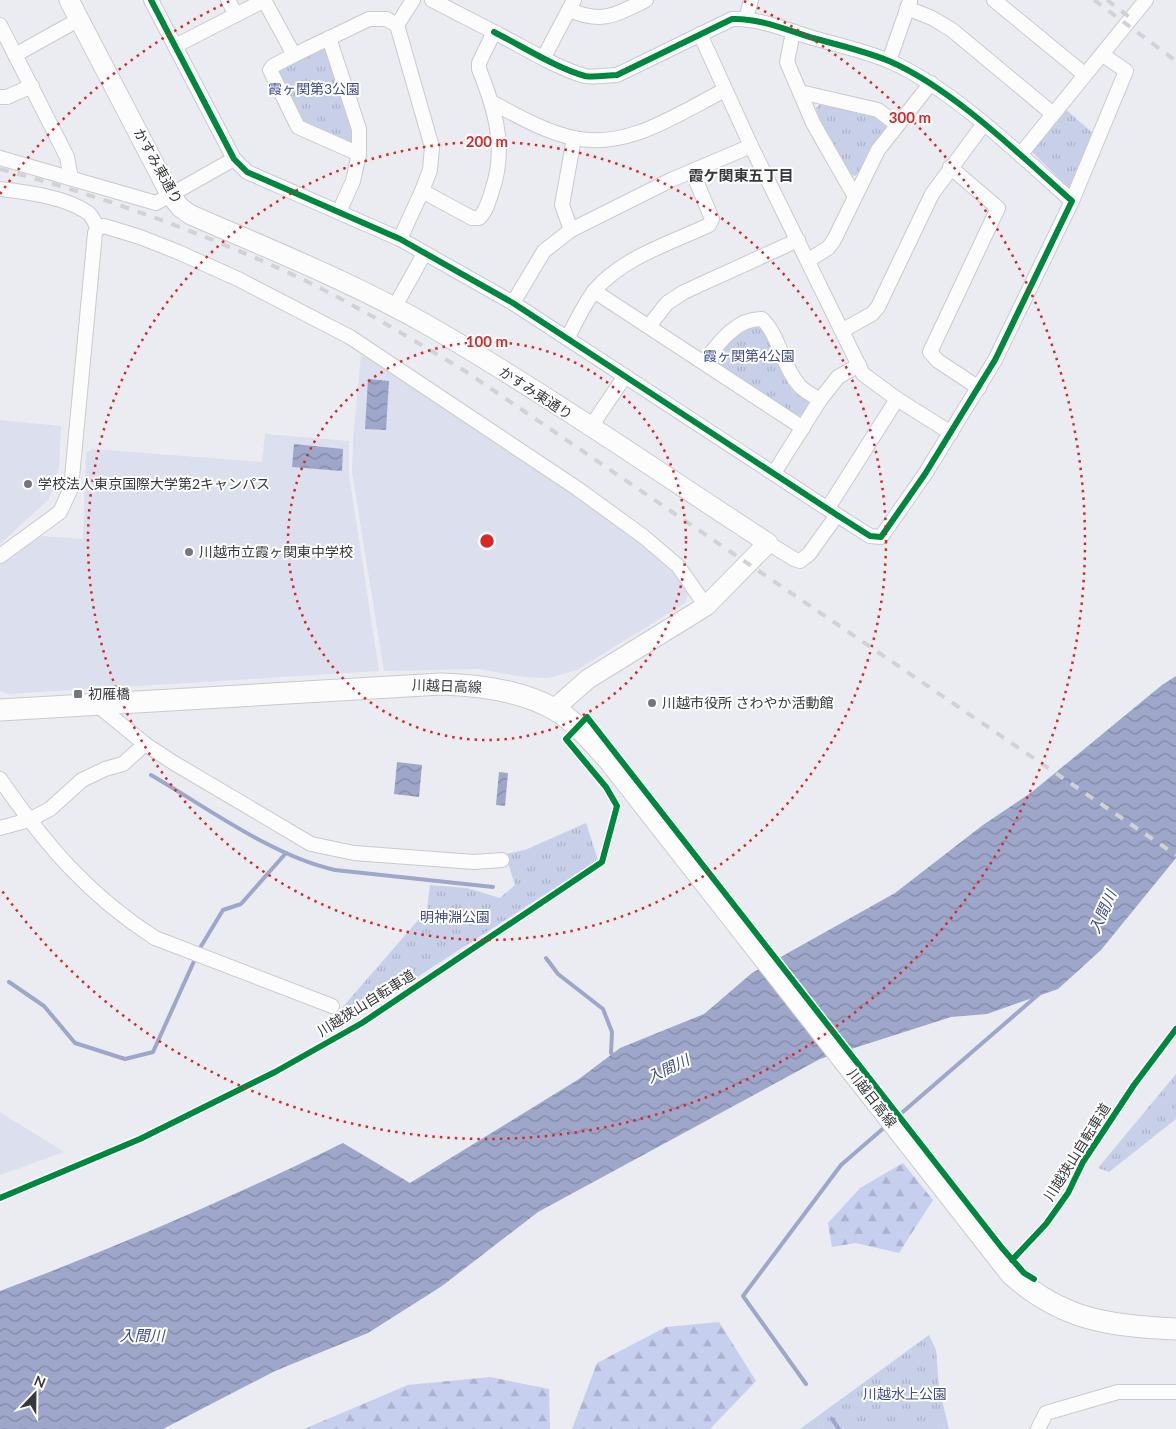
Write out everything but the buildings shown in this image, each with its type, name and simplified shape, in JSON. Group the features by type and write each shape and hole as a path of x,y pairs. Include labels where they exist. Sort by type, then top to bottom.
{"main road":[{"name":"川越日高線","path":"0,710 441,684 492,688 532,699 554,709 593,743 644,805 994,1255 1025,1287 1042,1298 1080,1317 1124,1325 1176,1329"}],"street":[{"name":"かすみ東通り","path":"69,0 171,196 181,208 192,215 293,258 394,308 459,344 768,543"},
{"path":"151,0 234,159 247,172 400,239 513,303 568,337 870,536 881,537 979,388 1025,302 1072,201 1126,70 1103,55"},
{"path":"228,0 236,15"},
{"path":"175,46 265,0 294,55"},
{"path":"400,239 430,170 432,147 397,25 413,0"},
{"path":"432,0 544,57 586,76 617,74 732,20 746,19 889,61 931,83 1020,155 1072,201"},
{"path":"544,57 571,5 595,19 606,18 646,0"},
{"path":"746,19 751,0"},
{"path":"994,0 1084,74"},
{"path":"1020,155 1146,0"},
{"path":"889,61 908,4 952,30 1053,114"},
{"path":"359,154 298,128 270,70 273,66 369,18 386,20 397,25"},
{"path":"15,55 78,20"},
{"path":"0,25 67,157 71,178"},
{"path":"422,191 472,218 478,218 483,214 495,184 500,150 493,103 479,69 494,32"},
{"path":"793,32 787,62 813,123 854,195"},
{"path":"700,34 751,146 809,260 863,374 897,399 951,433"},
{"path":"329,38 360,129 359,154 353,181 339,212"},
{"path":"809,260 828,248 834,240 854,195 878,150 931,83"},
{"path":"0,97 8,96 32,86"},
{"path":"493,103 548,129 574,138 594,141 624,138 642,132 725,90"},
{"path":"800,92 878,110 897,126"},
{"path":"843,330 872,314 878,307 932,194 983,125"},
{"path":"571,230 562,205 564,185 574,138"},
{"path":"513,303 544,251 571,230 692,171 751,146"},
{"path":"0,158 156,203 234,159"},
{"path":"950,168 998,208 930,352 938,362 979,388"},
{"path":"568,337 594,291 611,273 709,225 712,219 711,211 692,171"},
{"path":"0,189 28,192 66,203 89,213 98,228"},
{"path":"0,556 60,512 71,488 94,233 98,228 104,226 140,237 178,252 238,279 350,337 571,484 644,537 678,566 706,606"},
{"path":"649,326 666,303 684,292 798,240"},
{"path":"394,308 424,254"},
{"path":"594,291 803,428"},
{"path":"704,362 721,339 734,329 754,319 762,319 768,326 789,371 799,386 820,400"},
{"path":"774,473 820,400 838,378 859,365"},
{"path":"590,428 625,376"},
{"path":"554,709 588,679 706,606 768,543 794,560 800,561 809,554 897,399"},
{"path":"96,704 145,744 312,844 354,853 474,862 502,860"},
{"path":"0,828 29,820 50,809 82,780 123,764 145,744"},
{"path":"0,779 29,820 63,862 113,908 156,938 332,1006"},
{"path":"1038,1429 1046,1413 1118,1392 1176,1392"}],"shaded area":[{"path":"361,355 420,388 629,534 678,574 689,591 685,603 577,670 548,678 524,677 477,669 384,671 352,472"},
{"name":"学校法人東京国際大学第2キャンパス","path":"0,420 61,426 59,467 54,489 48,500 0,544"},
{"name":"川越市立霞ヶ関東中学校","path":"265,434 349,441 349,475 379,671 8,694 0,691 0,565 41,536 83,539 86,453 92,449 262,462"},
{"path":"0,1112 64,1152 0,1175"}],"green space":[{"name":"霞ヶ関第3公園","path":"322,48 328,51 333,63 331,67 348,120 353,121 353,142 346,144 339,141 338,136 317,127 313,130 307,127 292,108 295,103 283,80 278,80 277,69 286,64 289,66 310,56 310,52"},
{"path":"821,103 873,114 887,125 860,172 855,176 847,173 819,118 816,108"},
{"path":"1064,108 1095,135 1070,189 1032,152"},
{"name":"霞ヶ関第4公園","path":"760,324 811,404 803,414 794,417 719,367 716,359 727,341 739,331"},
{"name":"明神淵公園","path":"586,823 598,860 323,1038 321,1032 427,910 430,885 467,888 500,898 515,885 505,854 525,850"},
{"path":"1176,1074 1176,1119 1109,1172 1098,1168"},
{"path":"903,1163 933,1200 899,1253 856,1243 832,1247 828,1223 860,1188"},
{"path":"719,1322 756,1381 710,1429 572,1429 597,1363 666,1327"},
{"name":"川越水上公園","path":"929,1335 936,1350 939,1387 949,1429 800,1429"},
{"path":"490,1377 549,1389 550,1429 304,1429 408,1385"}],"water":[{"path":"368,379 389,381 386,430 365,429"},
{"path":"294,444 343,449 342,471 292,467"},
{"name":"入間川","path":"1176,676 1176,858 1101,950 1058,989 987,1014 951,1017 820,1059 538,1212 442,1286 368,1333 275,1371 163,1429 0,1429 0,1291 173,1221 343,1143 410,1183 579,1079 620,1048 704,1014 752,973 895,893 983,825 1032,792 1162,685"},
{"path":"397,762 422,765 419,797 394,794"},
{"path":"499,772 508,773 505,806 496,805"}],"waterway":[{"path":"151,775 241,830 288,854 311,863 335,870 493,887"},
{"path":"9,982 44,1006 75,1043 125,1059 153,1052 200,948 223,910 241,904 286,853"},
{"path":"546,958 558,974 603,1009 612,1032 611,1053 615,1056"},
{"path":"897,1117 1039,994"},
{"path":"806,1384 743,1296 841,1165 886,1126"},
{"path":"832,1419 839,1429"}],"railway":[{"path":"1094,0 1176,61"},
{"path":"1107,0 1132,19"},
{"path":"0,169 117,204 193,232 306,281 387,324 465,371 1176,855"}],"cycle path":[{"path":"151,0 234,159 247,172 400,239 513,303 870,536 881,537 925,474 995,360 1072,201 985,124 961,105 913,73 871,54 773,25 752,20 732,19 617,75 593,77 574,73 494,32"},
{"name":"川越狭山自転車道","path":"0,1198 140,1139 275,1072 362,1023 602,862 617,806 606,787 566,739 587,717 1002,1248 1024,1273 1034,1279"},
{"name":"川越狭山自転車道","path":"1012,1260 1046,1224 1068,1193 1083,1162 1134,1085 1176,1029"}],"place":[{"name":"学校法人東京国際大学第2キャンパス","path":"28,484"},
{"name":"川越市立霞ヶ関東中学校","path":"189,552"},
{"name":"初雁橋","path":"78,694"},
{"name":"川越市役所 さわやか活動館","path":"652,703"}],"district":[{"name":"霞ケ関東五丁目","path":"741,176"}]}
